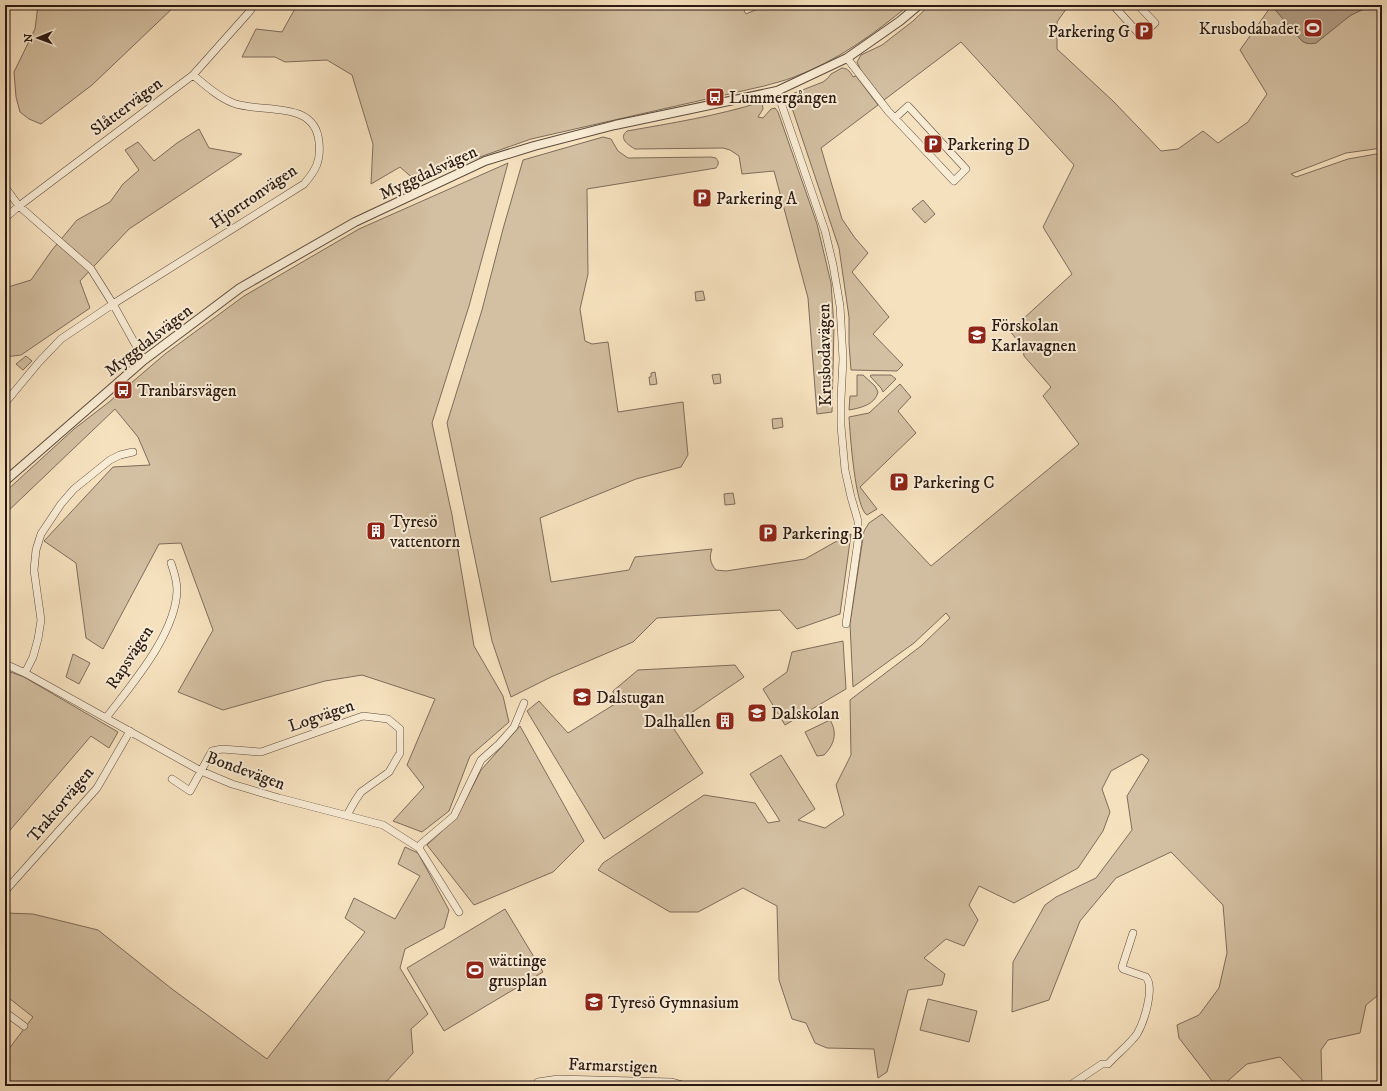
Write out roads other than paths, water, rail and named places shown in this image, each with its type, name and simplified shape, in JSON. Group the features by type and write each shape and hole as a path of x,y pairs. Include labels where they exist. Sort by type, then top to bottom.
{"street":[{"name":"Slåttervägen","path":"5,218 193,75 254,5"},
{"name":"Myggdalsvägen","path":"5,481 144,360 240,288 355,222 485,161 534,146 615,125 777,91 847,58 900,21 919,5"},
{"path":"1113,5 1141,36 1155,23 1138,5"},
{"path":"847,58 895,118 954,182 966,169 908,106 895,118"},
{"name":"Hjortronvägen","path":"112,304 304,184 315,171 320,153 318,132 311,121 293,111 264,109 233,103 208,88 193,75"},
{"name":"Krusbodavägen","path":"777,91 825,231 840,306 842,359 841,426 845,470 858,521 858,541 846,624"},
{"path":"5,186 19,206 91,269 144,360"},
{"path":"5,403 39,362 61,339 112,304"},
{"path":"25,673 33,657 41,620 34,570 36,550 41,534 61,504 74,489 110,460 120,455 133,452"},
{"name":"Rapsvägen","path":"106,718 152,657 170,621 177,591 176,576 171,563"},
{"name":"Bondevägen","path":"5,664 25,673 130,730 201,771 232,784 272,796 383,825 419,848 459,912"},
{"path":"419,848 421,844 454,816 481,760 499,744 514,727 524,703"},
{"name":"Logvägen","path":"201,771 212,751 222,749 261,752 363,716 388,719 400,729 400,753 389,772 361,792 347,815"},
{"name":"Traktorvägen","path":"5,891 97,788 130,730"},
{"path":"172,779 190,791 201,771"},
{"path":"1069,1086 1102,1064 1108,1064 1136,1034 1149,1000 1150,985 1146,977 1123,970 1122,967 1133,933"},
{"path":"5,1012 24,1026"},
{"name":"Farmarstigen","path":"538,1082 558,1078 672,1082 686,1086"}],"place":[{"name":"Krusbodabadet","path":"1313,28"},
{"name":"Parkering G","path":"1144,31"},
{"name":"Lummergången","path":"715,97"},
{"name":"Parkering D","path":"933,144"},
{"name":"Parkering A","path":"702,198"},
{"name":"Förskolan Karlavagnen","path":"977,335"},
{"name":"Tranbärsvägen","path":"123,390"},
{"name":"Parkering C","path":"899,482"},
{"name":"Tyresö vattentorn","path":"376,531"},
{"name":"Parkering B","path":"768,533"},
{"name":"Dalstugan","path":"582,697"},
{"name":"Dalskolan","path":"757,713"},
{"name":"Dalhallen","path":"725,721"},
{"name":"wättinge grusplan","path":"475,970"},
{"name":"Tyresö Gymnasium","path":"594,1002"}]}
